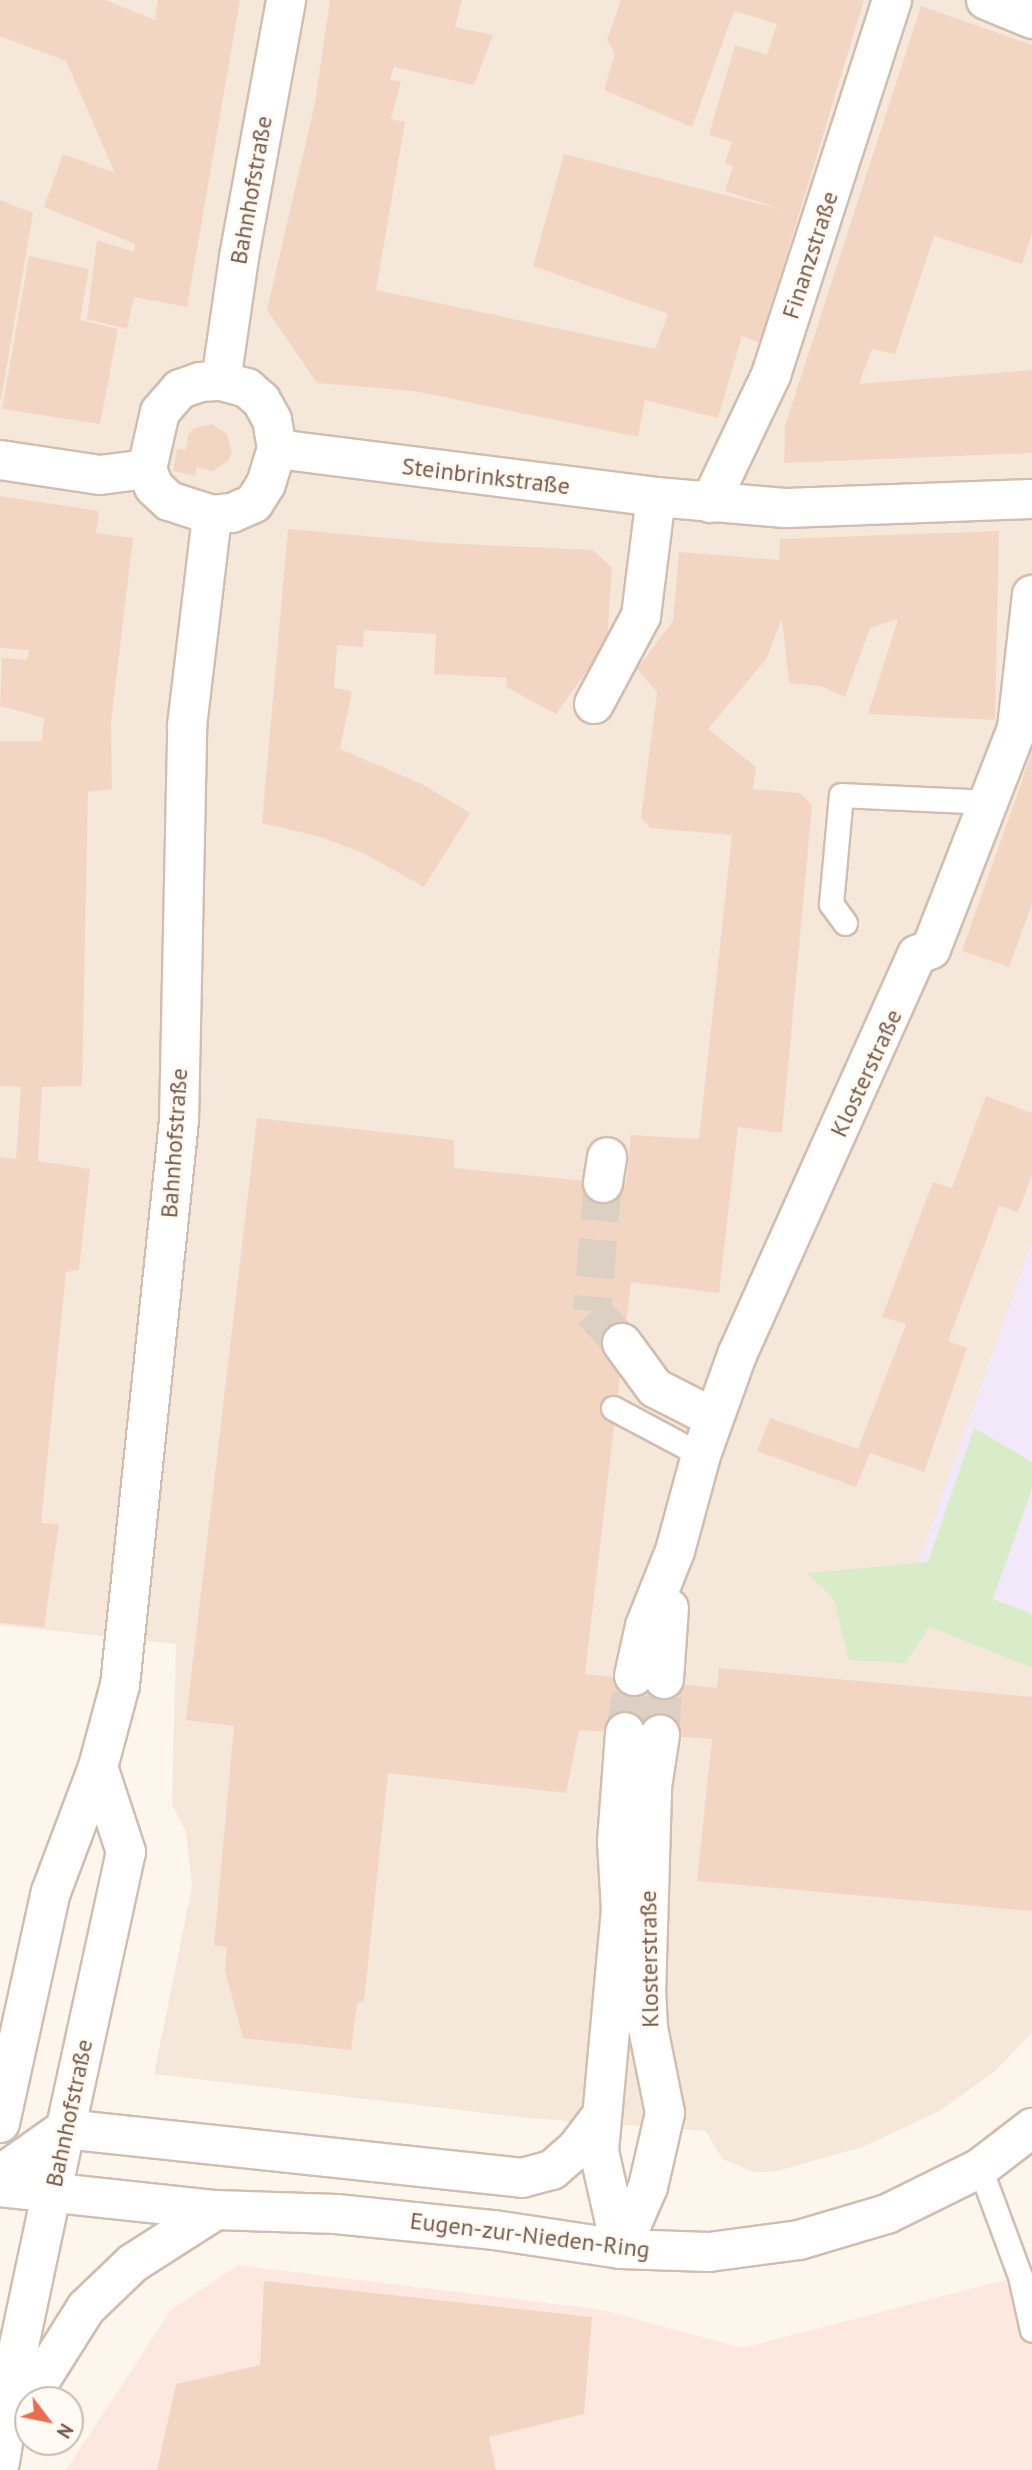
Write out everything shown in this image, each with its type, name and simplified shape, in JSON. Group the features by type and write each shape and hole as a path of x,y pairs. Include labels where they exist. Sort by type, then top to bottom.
{"street":[{"name":"Bahnhofstraße","path":"221,381 286,0"},
{"name":"Finanzstraße","path":"710,503 771,375 892,0"},
{"path":"986,0 1032,19"},
{"path":"221,381 247,388 261,400 272,420 276,449 266,484 254,503 232,513 212,515 169,501 155,487 147,469 160,412 180,389 221,381"},
{"name":"Steinbrinkstraße","path":"276,449 656,497 785,508 1032,499"},
{"path":"0,460 100,475 147,469"},
{"path":"594,704 641,616 656,497"},
{"name":"Bahnhofstraße","path":"0,2123 51,1892 98,1768 120,1685 179,1121 187,726 212,515"},
{"name":"Klosterstraße","path":"649,1678 645,1626 675,1551 714,1418 750,1326 918,954 932,949 1017,728 1032,594"},
{"path":"622,1343 655,1388 714,1418"},
{"name":"Klosterstraße","path":"642,1734 652,1787 646,1994 648,2028 665,2113 648,2187 621,2249 602,2177 600,2117 621,1910 617,1842 642,1734"},
{"name":"Bahnhofstraße","path":"1,2455 17,2355 126,1852 98,1768"},
{"path":"0,2175 65,2129 522,2178 552,2170 577,2148 600,2117"},
{"name":"Eugen-zur-Nieden-Ring","path":"0,2187 216,2210 349,2215 494,2230 621,2249 709,2252 845,2230 935,2193 980,2168 1032,2128"},
{"path":"37,2386 86,2308 134,2263 216,2210"},
{"path":"1,2455 14,2429"}],"lane":[{"path":"845,923 831,904 841,795 989,802"},
{"path":"613,1408 701,1455"},
{"path":"980,2168 1020,2276 1032,2330"}],"shaded area":[{"path":"0,0 1032,0 1032,2033 994,2072 941,2110 863,2147 777,2171 754,2172 722,2159 706,2131 528,2118 154,2074 192,1887 186,1832 172,1805 176,1644 0,1625"},
{"path":"1032,1242 1032,1619 914,1575"},
{"path":"238,2265 603,2310 742,2348 1032,2273 1032,2470 66,2470 75,2456 84,2456 84,2443 171,2310"}],"green space":[{"path":"974,1428 1032,1462 1032,1488 993,1599 1032,1614 1032,1668 930,1627 905,1663 849,1660 833,1598 807,1573 928,1562"}],"building":[{"path":"0,0 105,0 155,20 158,0 240,0 187,307 134,297 127,329 87,319 97,240 134,252 135,244 44,207 63,154 115,173 66,61 0,36"},
{"path":"330,0 462,0 455,27 493,35 474,85 394,67 390,80 401,81 391,119 405,122 376,290 655,349 668,314 533,266 564,154 784,210 725,191 733,166 725,163 732,142 709,135 735,45 767,55 777,24 734,11 692,127 604,90 615,53 607,40 621,0 864,0 760,343 742,336 718,418 645,400 638,437 414,391 317,383 267,310 315,103"},
{"path":"921,6 1032,45 1032,234 1022,264 934,236 895,354 872,349 859,384 1032,370 1032,453 784,463 785,426"},
{"path":"0,200 33,213 1,400 0,400"},
{"path":"29,256 89,269 80,320 118,329 100,424 2,409"},
{"path":"212,424 227,434 232,452 228,461 212,471 197,467 195,476 173,471 177,449 186,450 188,435 194,428"},
{"path":"0,496 99,511 96,533 133,538 111,722 112,789 88,792 82,1086 42,1087 38,1161 90,1169 79,1270 66,1272 41,1523 59,1524 44,1627 0,1623 0,1157 16,1159 21,1087 0,1086 0,741 42,741 44,718 0,706 2,658 27,660 29,650 0,648"},
{"path":"288,529 442,543 593,550 612,568 607,643 556,714 506,687 507,678 434,674 436,634 364,630 363,647 337,645 334,688 352,691 340,749 422,784 470,813 424,887 365,854 321,837 262,823"},
{"path":"999,531 995,720 868,714 898,619 870,628 845,697 821,686 789,683 782,618 767,658 708,729 756,767 753,789 800,793 812,805 782,1133 738,1127 719,1293 631,1282 585,1674 717,1688 719,1668 1032,1697 1032,1911 697,1881 712,1739 579,1730 566,1793 388,1773 364,2001 357,2003 351,2050 243,2038 225,1970 227,1947 214,1945 234,1726 186,1720 257,1118 454,1140 454,1168 626,1185 631,1135 699,1139 732,835 651,828 641,818 657,692 637,669 673,621 679,552 779,560 780,539"},
{"path":"1032,752 1032,904 1009,967 962,951"},
{"path":"986,1096 1032,1113 1032,1175 1018,1212 999,1206 948,1341 967,1348 924,1472 870,1453 856,1487 757,1451 770,1418 858,1449 906,1324 882,1317 933,1182 952,1188"},
{"path":"264,2281 592,2317 584,2414 489,2437 496,2470 157,2470 176,2384 260,2365"}],"tunnel":[{"path":"603,1183 592,1311 622,1343"},
{"path":"625,1732 634,1676"},
{"path":"660,1735 664,1679"}]}
